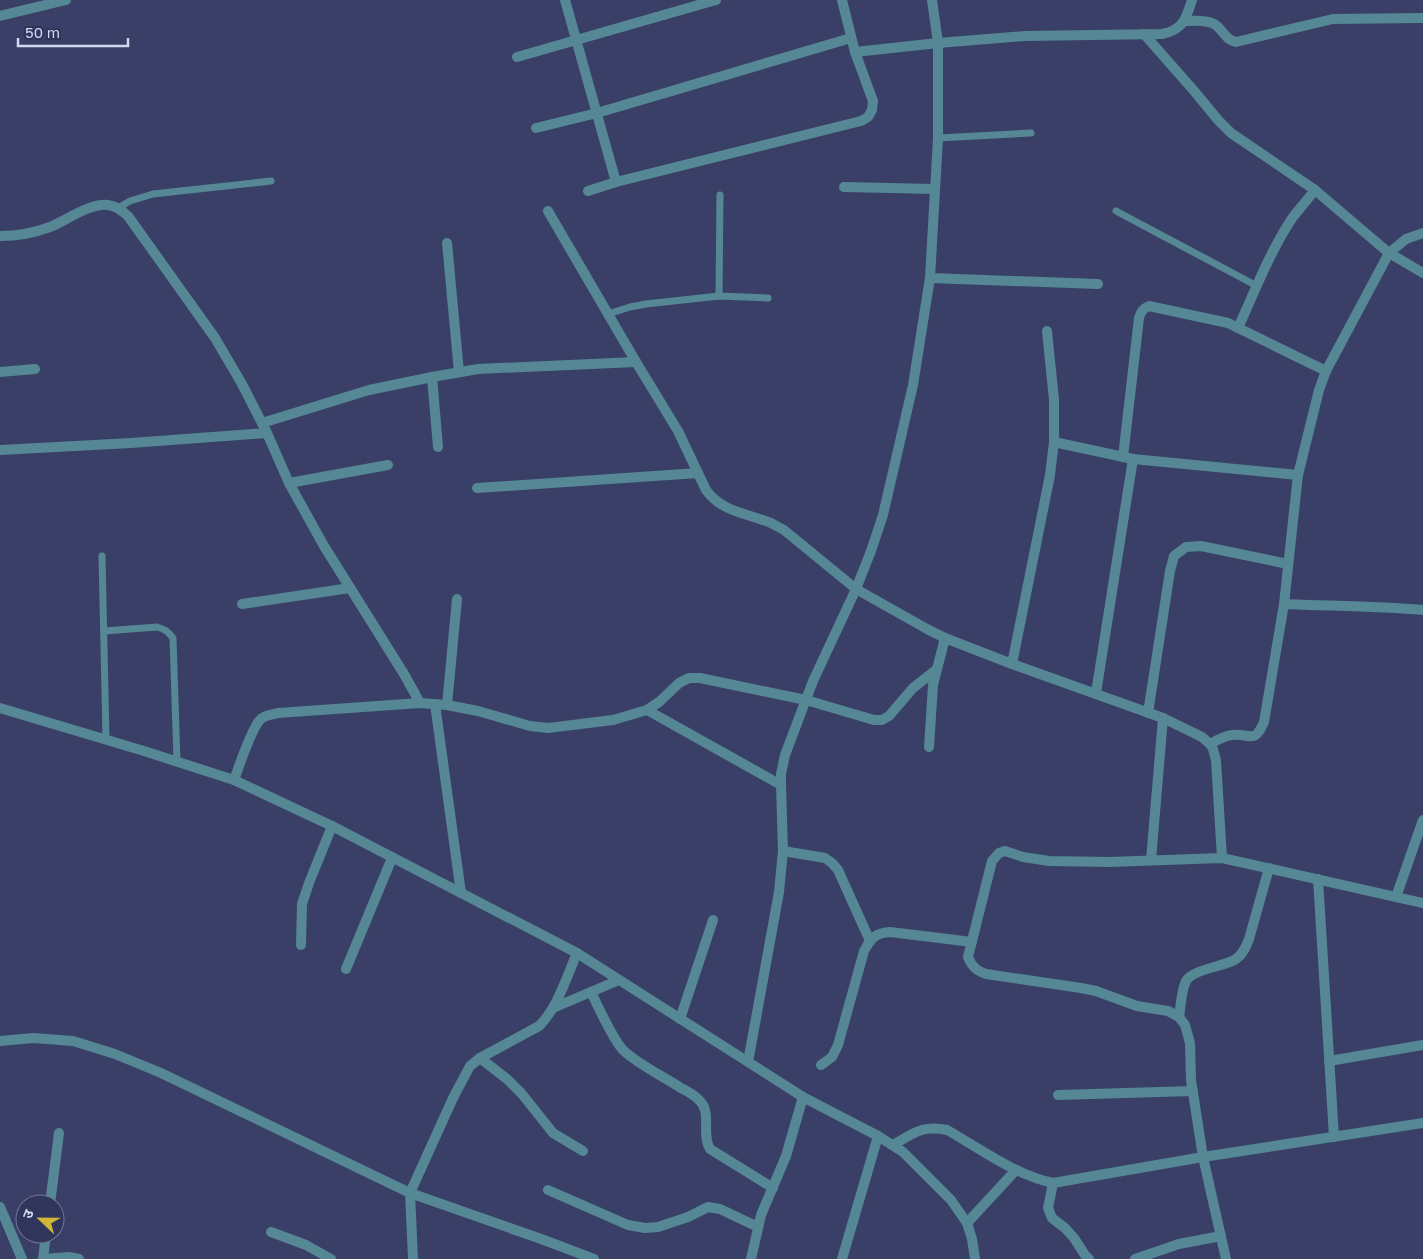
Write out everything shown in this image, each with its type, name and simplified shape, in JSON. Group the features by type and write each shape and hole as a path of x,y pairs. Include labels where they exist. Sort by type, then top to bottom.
{"street":[{"path":"0,16 66,0"},
{"path":"565,0 616,182"},
{"path":"517,57 716,0"},
{"path":"588,191 616,182 861,121 868,117 872,110 873,101 855,52 842,0"},
{"path":"748,1062 779,892 783,851 781,774 785,755 806,700 856,589 883,515 913,385 930,278 938,138 938,43 932,0"},
{"path":"855,52 1025,36 1162,34 1172,32 1180,27 1187,15 1192,0"},
{"path":"1184,21 1213,23 1228,39 1236,42 1333,19 1423,18"},
{"path":"1144,34 1231,133 1315,190 1389,253 1423,273"},
{"path":"536,128 597,113 851,38"},
{"path":"844,187 935,189"},
{"path":"1238,328 1271,257 1293,218 1315,190"},
{"path":"0,236 27,234 102,205 111,205 128,216 215,338 242,384 289,483 324,546 420,703"},
{"path":"548,211 678,431 706,490 712,498 729,509 771,523 784,530 856,589 927,629 1012,664 1163,718 1202,738 1210,744 1216,760 1222,858"},
{"path":"1210,744 1222,737 1233,735 1252,737 1259,733 1264,722 1284,604 1298,475 1319,390 1326,371 1389,253 1406,239 1422,230"},
{"path":"448,243 459,372"},
{"path":"930,278 1098,284"},
{"path":"1096,693 1128,458 1140,313 1149,306 1228,323 1326,371"},
{"path":"1012,664 1050,475 1054,442 1054,400 1047,331"},
{"path":"262,423 368,390 432,376 478,369 636,362"},
{"path":"0,372 35,369"},
{"path":"432,376 438,447"},
{"path":"0,450 267,434"},
{"path":"1054,442 1128,458 1298,475"},
{"path":"289,483 388,465"},
{"path":"477,488 698,473"},
{"path":"1148,713 1174,556 1186,548 1202,546 1288,564"},
{"path":"242,604 350,588"},
{"path":"447,705 457,599"},
{"path":"1284,604 1423,610"},
{"path":"928,747 933,685 946,638"},
{"path":"234,780 254,728 264,717 278,713 420,703 447,705 478,711 530,726 548,728 613,720 647,710 659,702 679,683 689,678 700,678 806,700 874,720 882,720 889,716 913,688 936,670"},
{"path":"435,704 461,893"},
{"path":"0,708 234,780 332,826 577,953 803,1097 893,1145 915,1162 951,1200 967,1223 975,1259"},
{"path":"647,710 781,785"},
{"path":"1151,860 1163,718"},
{"path":"1396,897 1423,820"},
{"path":"301,945 302,904 332,826"},
{"path":"783,851 825,858 832,863 838,870 870,941"},
{"path":"1226,1259 1203,1157 1192,1091 1190,1043 1185,1025 1179,1017 1168,1011 1137,1006 1096,991 986,974 978,971 971,965 968,957 992,861 999,853 1005,851 1022,857 1050,861 1109,862 1222,858 1423,903"},
{"path":"346,969 392,858"},
{"path":"1179,1017 1186,980 1195,974 1236,959 1245,950 1269,868"},
{"path":"1318,879 1334,1137"},
{"path":"680,1019 713,920"},
{"path":"821,1065 832,1057 838,1045 864,951 870,941 879,933 890,932 972,942"},
{"path":"413,1259 410,1193 453,1098 470,1066 480,1058 539,1026 547,1019 577,953"},
{"path":"553,1008 619,980"},
{"path":"591,992 622,1049 631,1057 701,1101 705,1114 706,1143 710,1149 773,1188"},
{"path":"0,1041 32,1038 73,1041 116,1054 161,1073 410,1193 594,1259"},
{"path":"1329,1061 1423,1045"},
{"path":"480,1058 507,1079 522,1094 553,1133 583,1151"},
{"path":"1058,1095 1192,1091"},
{"path":"751,1259 761,1215 786,1156 803,1097"},
{"path":"893,1145 920,1129 935,1127 947,1130 1016,1170 1039,1180 1053,1183 1203,1157 1423,1123"},
{"path":"51,1194 59,1133"},
{"path":"842,1259 878,1136"},
{"path":"967,1223 1016,1170"},
{"path":"1053,1183 1048,1208 1052,1218 1070,1233 1089,1259"},
{"path":"548,1190 628,1225 645,1228 658,1227 688,1217 708,1207 720,1209 758,1227"},
{"path":"0,1207 22,1259"},
{"path":"271,1232 306,1245 331,1259"},
{"path":"0,1236 11,1234"},
{"path":"1135,1259 1179,1244 1221,1236"},
{"path":"45,1244 43,1259 69,1257 80,1259"}],"lane":[{"path":"938,138 1031,133"},
{"path":"118,208 130,201 153,194 271,181"},
{"path":"718,296 720,195"},
{"path":"1116,211 1257,286"},
{"path":"608,314 646,304 718,296 768,298"},
{"path":"102,556 106,740"},
{"path":"104,631 156,627 169,632 172,638 177,762"}]}
